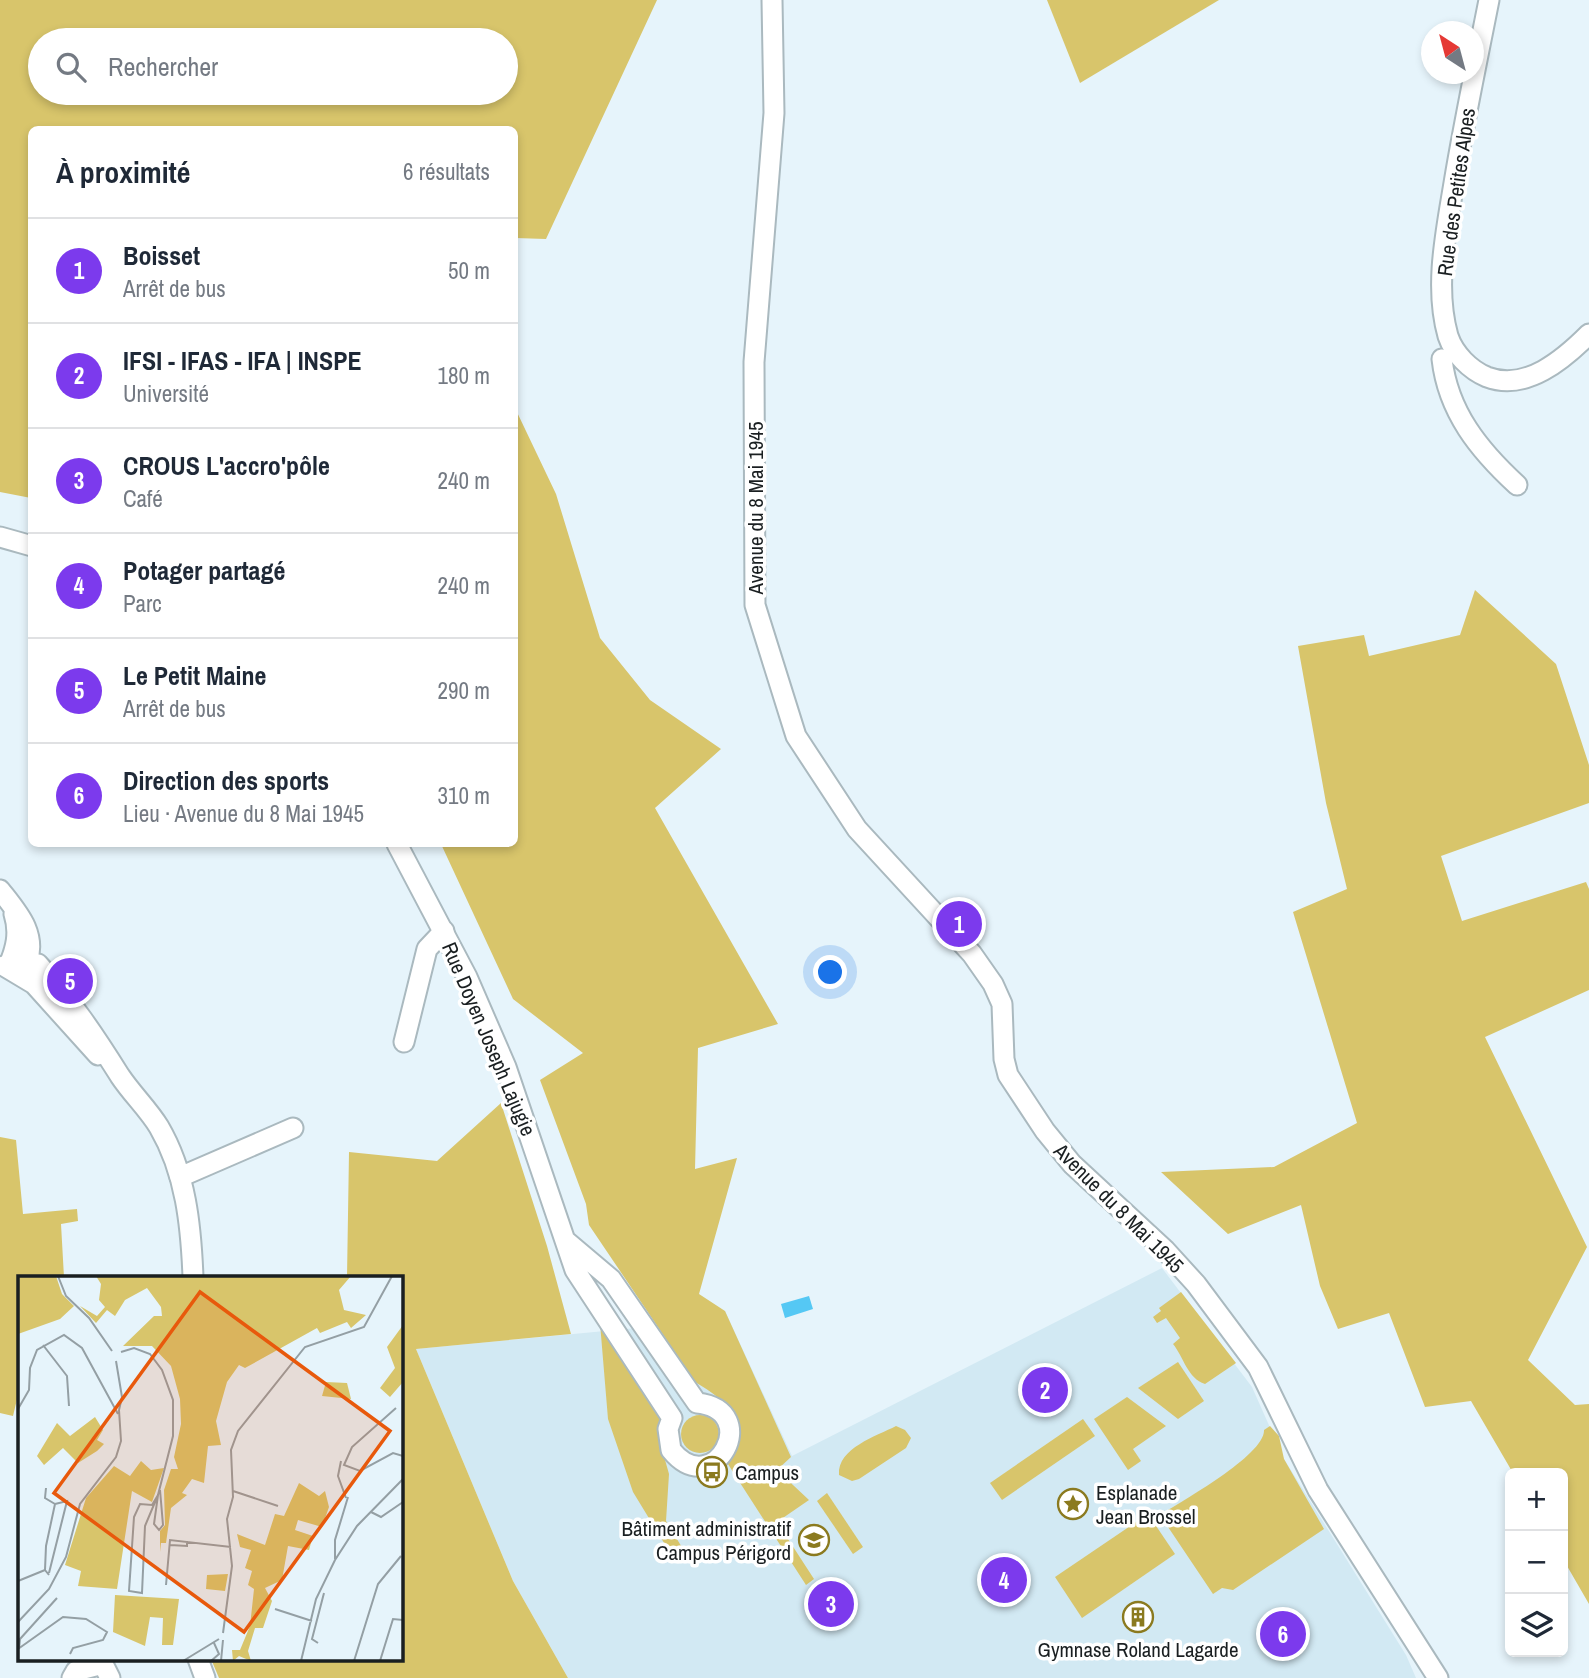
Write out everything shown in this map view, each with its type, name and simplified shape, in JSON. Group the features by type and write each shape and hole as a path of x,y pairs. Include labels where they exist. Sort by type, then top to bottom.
{"street":[{"name":"Avenue du 8 Mai 1945","path":"772,0 775,113 754,349 755,605 796,736 857,829 972,954 993,984 1002,1004 1004,1059 1009,1075 1045,1131 1072,1164 1166,1250 1196,1284 1258,1367 1318,1490 1438,1678"},
{"name":"Rue des Petites Alpes","path":"1489,0 1444,245 1442,289 1448,337 1472,370 1491,378 1514,381 1535,374 1561,360 1589,334"},
{"path":"1442,359 1444,377 1461,421 1486,456 1517,485"},
{"path":"0,537 28,545"},
{"name":"Rue Doyen Joseph Lajugie","path":"399,847 444,931 506,1067 575,1270 672,1418 668,1429 671,1450 687,1464 698,1466 719,1459 729,1443 728,1423 723,1415 707,1404 697,1403 611,1279 566,1241"},
{"path":"5,897 18,927 12,965 34,984 74,1031 122,1079 158,1126 180,1177 191,1232 193,1276"},
{"path":"404,1042 427,949 444,931"},
{"path":"180,1177 293,1128"},
{"path":"198,1660 205,1678"},
{"path":"72,1678 76,1671 103,1664 110,1678"}],"shaded area":[{"path":"0,0 657,0 546,239 518,238 518,126 28,126 28,497 0,492"},
{"path":"1047,0 1219,0 1080,83"},
{"path":"518,414 556,494 600,638 650,700 721,749 655,808 778,1024 698,1048 695,1169 737,1158 699,1294 725,1311 791,1457 777,1470 809,1500 777,1522 814,1579 806,1585 726,1461 735,1448 738,1436 738,1425 733,1415 717,1397 695,1382 589,1225 586,1204 540,1080 583,1053 513,999 442,847 518,847"},
{"path":"1475,590 1556,664 1589,765 1589,803 1441,856 1462,921 1586,882 1589,889 1589,990 1485,1037 1587,1247 1528,1360 1575,1405 1589,1404 1589,1604 1568,1568 1568,1468 1510,1468 1471,1401 1425,1407 1389,1313 1338,1329 1320,1286 1301,1205 1228,1234 1161,1172 1274,1167 1357,1123 1293,912 1347,889 1326,803 1298,646 1364,635 1369,656 1460,635"},
{"path":"501,1103 547,1246 571,1334 416,1349 513,1581 568,1678 219,1678 211,1660 402,1660 402,1276 347,1276 349,1152 437,1161"},
{"path":"0,1137 16,1140 23,1214 77,1209 78,1221 61,1224 64,1276 18,1276 18,1395 13,1416 0,1413"},
{"path":"1162,1268 1252,1387 1284,1459 1406,1655 1416,1678 568,1678 513,1581 416,1349 678,1324 725,1311 792,1456"},
{"path":"1181,1292 1236,1363 1205,1384 1190,1372 1173,1344 1180,1338 1166,1318 1157,1323 1153,1317 1161,1311 1159,1308"},
{"path":"600,1323 660,1419 660,1442 669,1474 666,1521 683,1549 672,1556 633,1492 608,1419"},
{"path":"1178,1362 1204,1401 1178,1419 1138,1388"},
{"path":"1127,1397 1166,1426 1133,1449 1141,1461 1128,1470 1094,1419"},
{"path":"700,1415 713,1421 719,1434 713,1447 700,1453 687,1447 681,1434 687,1421"},
{"path":"1083,1419 1095,1436 1002,1500 990,1483"},
{"path":"896,1426 905,1430 911,1438 906,1448 859,1479 852,1481 839,1475 844,1457 851,1450"},
{"path":"1270,1426 1279,1436 1284,1459 1324,1529 1233,1590 1222,1588 1213,1594 1160,1515 1237,1464 1251,1452 1261,1440 1264,1430"},
{"path":"827,1493 863,1547 853,1554 817,1501"},
{"path":"1148,1514 1175,1554 1082,1618 1055,1577"}],"water":[{"path":"809,1296 813,1309 785,1318 781,1304"}],"place":[{"name":"Boisset","path":"959,924"},
{"name":"Le Petit Maine","path":"70,981"},
{"name":"IFSI - IFAS - IFA | INSPE","path":"1045,1390"},
{"name":"Campus","path":"712,1472"},
{"name":"Esplanade Jean Brossel","path":"1073,1504"},
{"name":"Bâtiment administratif Campus Périgord","path":"814,1540"},
{"name":"Potager partagé","path":"1004,1580"},
{"name":"CROUS L'accro'pôle","path":"831,1604"},
{"name":"Gymnase Roland Lagarde","path":"1138,1617"},
{"name":"Direction des sports","path":"1283,1634"}]}
